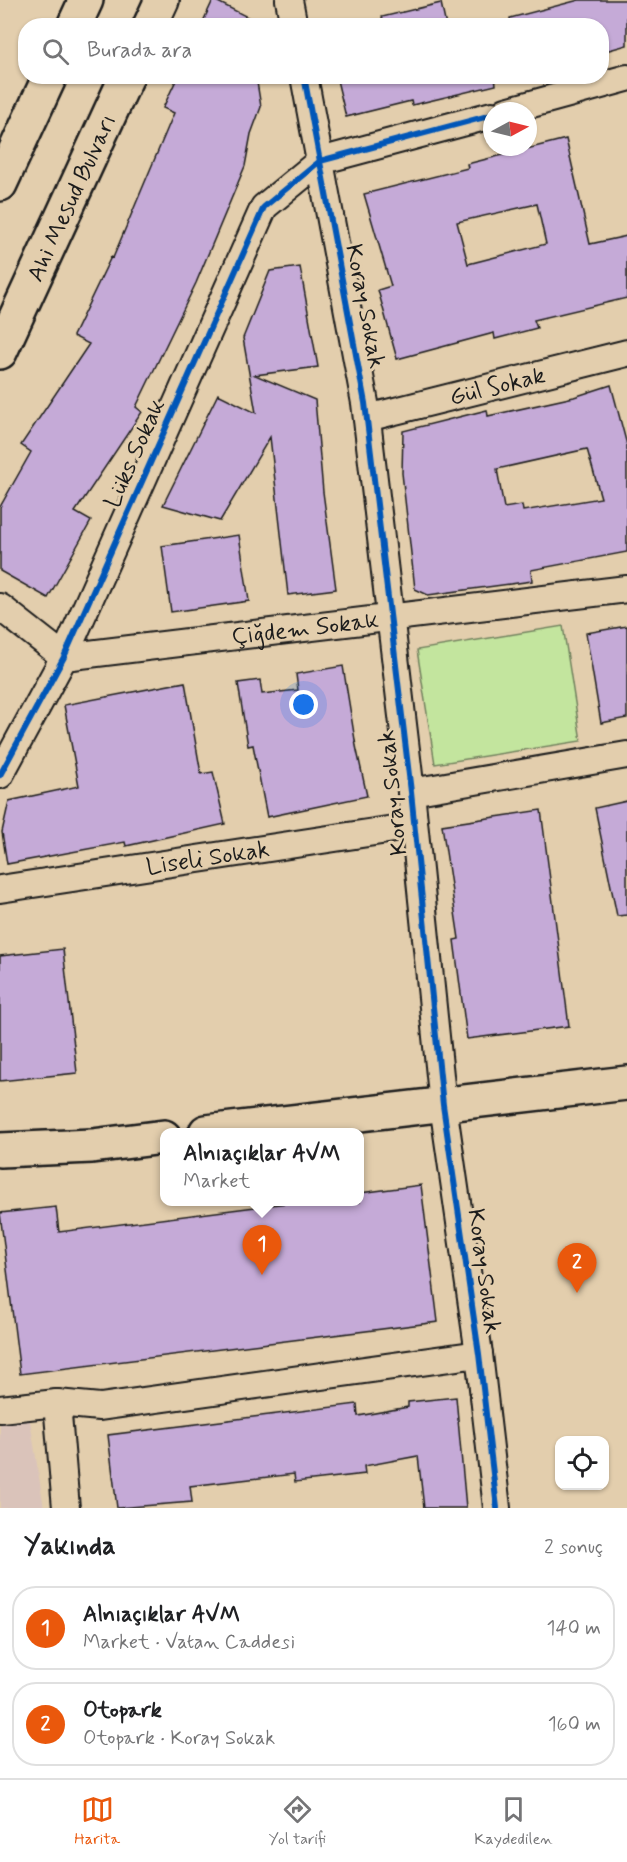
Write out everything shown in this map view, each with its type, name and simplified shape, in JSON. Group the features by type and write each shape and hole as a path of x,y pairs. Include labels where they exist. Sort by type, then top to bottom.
{"main road":[{"path":"78,18 86,0"},
{"path":"154,18 162,0"},
{"path":"0,184 46,84"},
{"name":"Ahi Mesud Bulvarı","path":"0,352 123,84"},
{"path":"241,1128 627,1083"},
{"path":"0,1150 93,1146 160,1138"}],"street":[{"path":"289,0 292,18"},
{"path":"609,83 627,78"},
{"name":"Koray Sokak","path":"306,84 367,418 411,792 443,1105 479,1354 497,1508"},
{"path":"537,103 605,84"},
{"path":"320,161 483,117"},
{"name":"Lüks Sokak","path":"0,775 64,657 264,207 320,161"},
{"name":"Gül Sokak","path":"367,418 627,353"},
{"name":"Çiğdem Sokak","path":"64,657 627,589"},
{"path":"0,607 64,657"},
{"path":"411,792 627,755"},
{"name":"Liseli Sokak","path":"0,889 414,826"},
{"path":"0,1409 57,1403 100,1407 479,1354"},
{"path":"57,1403 66,1508"}],"shaded area":[{"path":"30,1420 44,1508 0,1508 0,1424"}],"green space":[{"path":"563,626 581,741 435,764 417,650"}],"building":[{"path":"214,0 249,18 205,18"},
{"path":"579,0 627,0 627,45 609,50 609,18 510,18"},
{"path":"441,3 444,18 382,18"},
{"path":"174,84 257,84 261,107 251,134 245,166 196,283 136,407 142,412 75,512 91,521 48,598 0,571 0,507 31,452 21,445 89,344 73,336 111,257 113,258 174,113 163,108"},
{"path":"338,84 496,84 412,105 411,101 346,117"},
{"path":"566,139 590,244 627,236 627,298 534,320 537,328 495,339 494,333 397,359 378,290 391,286 364,194 468,168 467,164 499,156 537,156 537,146","holes":["537,204 546,244 468,264 457,222"]},
{"path":"300,267 318,367 255,375 315,400 323,492 336,589 288,595 270,437 220,521 163,505 218,394 256,413 243,338 270,271"},
{"path":"611,385 627,445 627,552 531,570 532,581 428,595 415,589 402,473 403,431 487,410 488,416 574,397","holes":["587,449 601,498 523,511 522,505 504,508 497,469"]},
{"path":"239,535 249,601 171,612 162,546"},
{"path":"627,626 627,718 601,723 586,633"},
{"path":"343,666 367,796 267,817 253,745 248,746 238,683 260,680 262,694 298,690 296,674"},
{"path":"185,682 201,774 213,772 225,824 126,846 125,842 7,864 2,832 9,801 79,786 64,705"},
{"path":"627,801 627,915 617,916 595,808"},
{"path":"541,810 569,1026 467,1039 454,940 459,939 442,825"},
{"path":"63,949 77,1073 0,1081 0,956"},
{"path":"421,1185 438,1322 20,1374 0,1213 56,1207 59,1232 264,1206 364,1206 364,1192"},
{"path":"456,1397 466,1508 424,1508 418,1456 364,1466 365,1474 295,1482 294,1474 190,1486 192,1502 117,1508 108,1435 357,1404 358,1416 408,1407 408,1402"}],"cycle path":[{"path":"305,84 365,403 411,792 443,1105 479,1354 497,1508"},
{"path":"0,775 64,657 264,207 320,161 483,117"}],"place":[{"name":"Alnıaçıklar AVM","path":"262,1275"},
{"name":"Otopark","path":"577,1293"}]}
